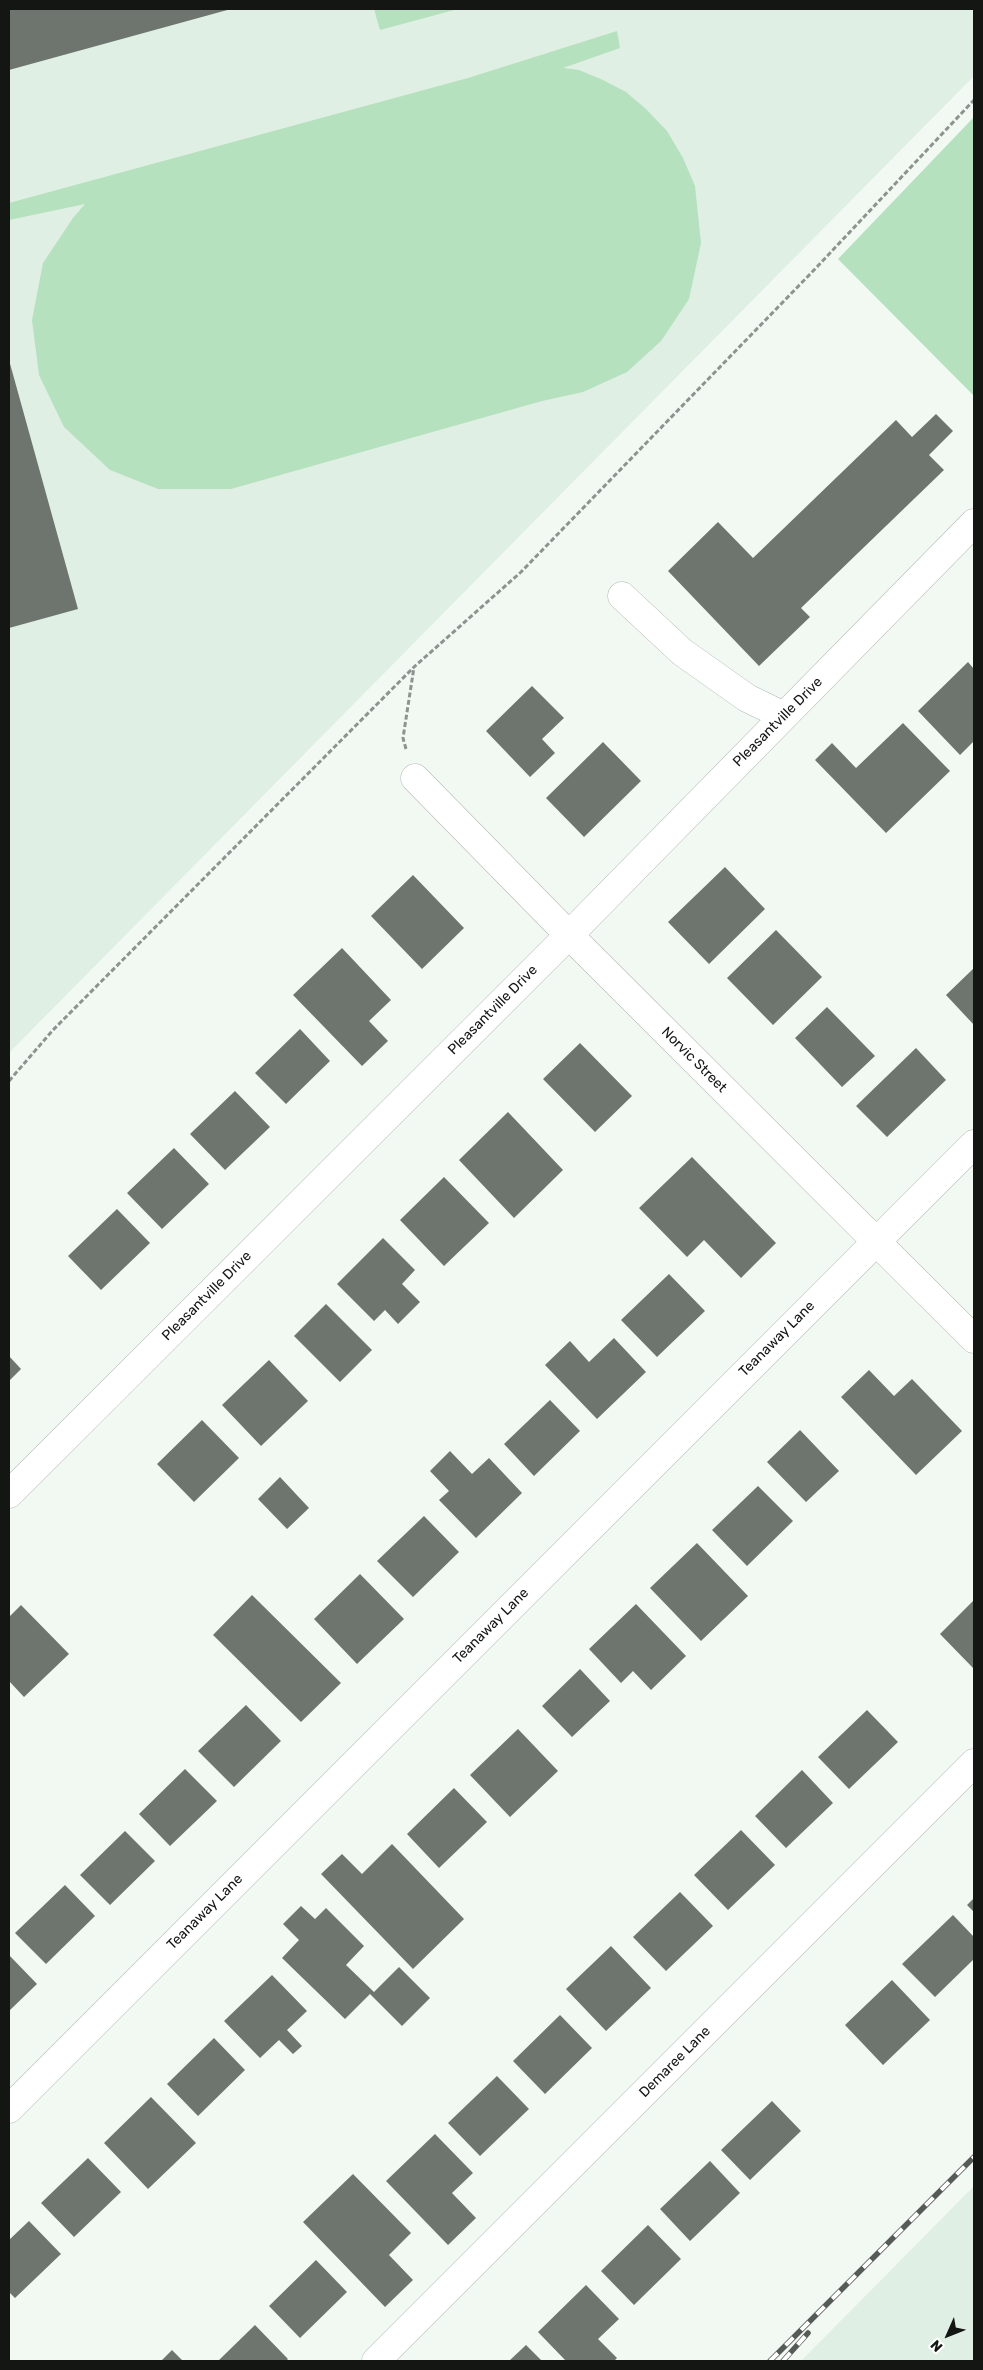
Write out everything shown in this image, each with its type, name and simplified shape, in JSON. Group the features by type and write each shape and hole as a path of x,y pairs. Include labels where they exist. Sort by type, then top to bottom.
{"street":[{"name":"Pleasantville Drive","path":"9,1494 569,935 974,523"},
{"path":"622,596 682,652 747,698 784,716"},
{"name":"Norvic Street","path":"415,778 569,935 974,1340"},
{"name":"Teanaway Lane","path":"9,2109 974,1144"},
{"name":"Demaree Lane","path":"376,2361 974,1763"}],"path":[{"path":"9,1081 53,1030 414,667 521,572 815,269 974,100"},
{"path":"414,667 403,738 415,778"}],"shaded area":[{"path":"9,9 974,9 974,76 9,1053"},
{"path":"974,2186 974,2361 801,2361"}],"green space":[{"path":"374,9 458,9 380,30"},
{"path":"617,31 620,48 563,68 579,70 626,92 667,131 683,158 695,186 701,243 689,299 661,341 627,372 583,392 542,401 231,489 158,489 110,470 64,427 39,375 32,320 43,263 73,218 85,204 9,220 9,203 468,78"},
{"path":"974,117 974,396 838,259"}],"building":[{"path":"9,9 231,9 9,70"},
{"path":"9,360 78,609 9,628"},
{"path":"936,414 953,431 929,455 944,470 801,608 810,617 759,666 668,571 718,522 753,558 896,420 912,437"},
{"path":"968,662 974,669 974,741 960,755 918,711"},
{"path":"532,686 564,718 542,739 555,753 530,777 486,731"},
{"path":"903,723 950,771 886,833 815,760 832,743 856,768"},
{"path":"603,742 641,781 584,837 546,798"},
{"path":"725,867 765,909 709,964 668,922"},
{"path":"413,875 464,928 422,969 371,916"},
{"path":"776,930 822,977 773,1025 727,978"},
{"path":"342,948 391,1000 369,1021 388,1041 362,1066 293,995"},
{"path":"974,968 974,1025 946,995"},
{"path":"827,1007 875,1056 842,1087 795,1038"},
{"path":"300,1029 330,1061 286,1104 255,1073"},
{"path":"580,1043 632,1096 595,1132 543,1079"},
{"path":"916,1048 946,1080 887,1137 856,1106"},
{"path":"235,1091 270,1127 225,1170 190,1134"},
{"path":"508,1112 563,1170 514,1218 459,1160"},
{"path":"174,1148 209,1184 162,1229 127,1193"},
{"path":"692,1157 776,1243 741,1278 704,1240 687,1257 639,1208"},
{"path":"444,1177 489,1223 444,1266 400,1220"},
{"path":"117,1209 150,1243 101,1290 68,1256"},
{"path":"383,1238 415,1270 402,1284 420,1302 398,1324 385,1310 374,1321 337,1284"},
{"path":"669,1274 705,1311 657,1357 621,1320"},
{"path":"326,1304 372,1350 340,1382 294,1336"},
{"path":"614,1338 646,1372 597,1419 545,1365 570,1341 589,1362"},
{"path":"9,1356 21,1369 9,1381"},
{"path":"269,1360 308,1401 261,1446 222,1405"},
{"path":"869,1370 894,1396 912,1379 962,1431 916,1475 841,1397"},
{"path":"550,1400 580,1431 534,1476 504,1444"},
{"path":"202,1420 239,1458 194,1502 157,1464"},
{"path":"800,1430 839,1471 806,1502 767,1462"},
{"path":"450,1451 472,1474 489,1458 522,1493 476,1538 439,1500 449,1491 430,1471"},
{"path":"280,1477 309,1508 287,1529 258,1499"},
{"path":"758,1486 793,1521 747,1566 712,1530"},
{"path":"424,1516 459,1552 413,1597 377,1561"},
{"path":"697,1543 748,1596 701,1641 650,1588"},
{"path":"360,1574 404,1619 357,1664 314,1619"},
{"path":"252,1595 341,1683 301,1722 213,1635"},
{"path":"974,1600 974,1669 940,1634"},
{"path":"636,1604 686,1656 651,1690 633,1671 621,1683 589,1649"},
{"path":"21,1605 69,1654 24,1697 9,1681 9,1617"},
{"path":"580,1669 610,1701 572,1737 542,1706"},
{"path":"246,1705 281,1741 234,1787 198,1751"},
{"path":"867,1710 898,1742 849,1789 818,1757"},
{"path":"518,1729 558,1771 510,1817 470,1775"},
{"path":"185,1769 217,1801 170,1846 139,1814"},
{"path":"802,1770 833,1803 786,1848 755,1816"},
{"path":"454,1788 487,1822 439,1868 407,1834"},
{"path":"741,1830 775,1865 728,1910 694,1875"},
{"path":"125,1831 155,1861 110,1905 80,1875"},
{"path":"392,1844 464,1919 413,1969 321,1874 342,1854 362,1874"},
{"path":"65,1885 95,1916 46,1964 15,1933"},
{"path":"680,1892 713,1926 666,1971 633,1937"},
{"path":"974,1898 974,1912 967,1905"},
{"path":"301,1906 315,1919 326,1908 364,1946 346,1965 374,1992 399,1967 430,1998 402,2026 370,1994 345,2019 282,1958 299,1940 283,1924"},
{"path":"953,1915 974,1937 974,1959 935,1997 902,1964"},
{"path":"611,1946 651,1988 606,2031 566,1989"},
{"path":"9,1955 37,1984 9,2011"},
{"path":"272,1975 307,2011 287,2030 302,2046 293,2054 279,2040 260,2058 224,2021"},
{"path":"892,1980 930,2020 883,2065 845,2025"},
{"path":"560,2015 592,2048 545,2094 513,2061"},
{"path":"214,2038 245,2070 198,2116 167,2084"},
{"path":"497,2076 529,2109 480,2156 448,2123"},
{"path":"151,2097 196,2143 148,2189 104,2143"},
{"path":"772,2101 801,2131 750,2180 721,2150"},
{"path":"435,2134 473,2173 452,2193 476,2218 448,2245 386,2181"},
{"path":"88,2158 121,2192 74,2237 41,2203"},
{"path":"710,2161 740,2193 690,2241 660,2209"},
{"path":"353,2174 411,2233 389,2255 413,2280 385,2307 303,2222"},
{"path":"29,2221 61,2254 15,2298 9,2292 9,2240"},
{"path":"648,2225 681,2259 634,2305 601,2271"},
{"path":"316,2260 347,2292 300,2338 269,2306"},
{"path":"586,2285 619,2319 598,2339 617,2358 614,2361 566,2361 538,2332"},
{"path":"255,2325 288,2359 286,2361 218,2361"},
{"path":"526,2345 542,2361 509,2361"},
{"path":"172,2350 183,2361 161,2361"}],"railway":[{"path":"770,2361 974,2157"},
{"path":"783,2361 808,2333"}]}
